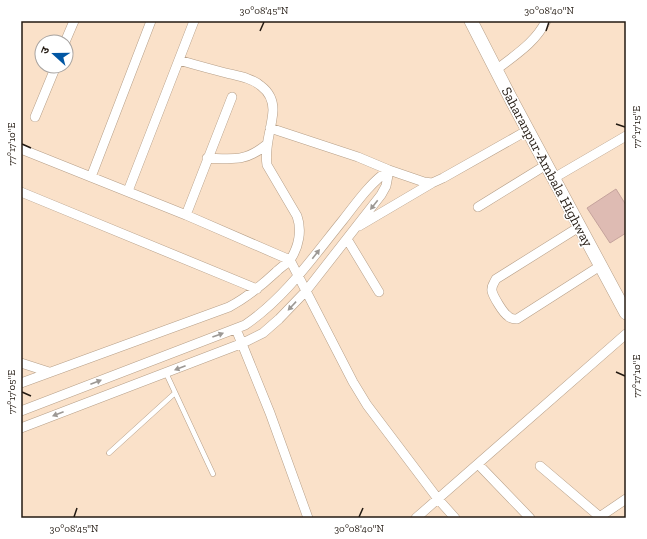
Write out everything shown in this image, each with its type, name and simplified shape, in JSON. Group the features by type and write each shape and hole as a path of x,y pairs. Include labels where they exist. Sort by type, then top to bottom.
{"main road":[{"name":"Saharanpur-Ambala Highway","path":"471,21 579,227 625,308"}],"street":[{"path":"68,34 74,21"},
{"path":"91,177 150,21"},
{"path":"128,191 194,21"},
{"path":"496,70 530,44 546,21"},
{"path":"21,383 229,308 258,289 290,260 298,241 300,224 297,216 267,165 266,145 270,128 272,102 268,93 260,85 248,79 179,60"},
{"path":"36,117 53,74"},
{"path":"186,215 232,97"},
{"path":"270,128 358,157 424,182 432,183"},
{"path":"355,229 432,183 528,130"},
{"path":"554,178 626,136"},
{"path":"208,158 244,158 252,155 266,145"},
{"path":"21,150 128,191 290,260 356,388 367,405 438,499 455,518"},
{"path":"478,207 546,164"},
{"path":"21,428 243,343 263,333 306,291 382,195 386,186 389,170"},
{"path":"21,411 236,329 259,316 298,276 365,191 380,176 389,170"},
{"path":"21,192 258,289"},
{"path":"579,227 496,279 492,290 494,296 507,316 512,319 517,319 600,266"},
{"path":"347,239 379,292"},
{"path":"236,329 243,343 292,470 308,518"},
{"path":"416,518 626,334"},
{"path":"21,363 49,372"},
{"path":"478,464 530,518"},
{"path":"540,466 599,517 626,499"}],"lane":[{"path":"166,373 213,474"},
{"path":"109,453 175,393"}],"building":[{"path":"616,189 626,205 626,233 610,243 587,208"}]}
